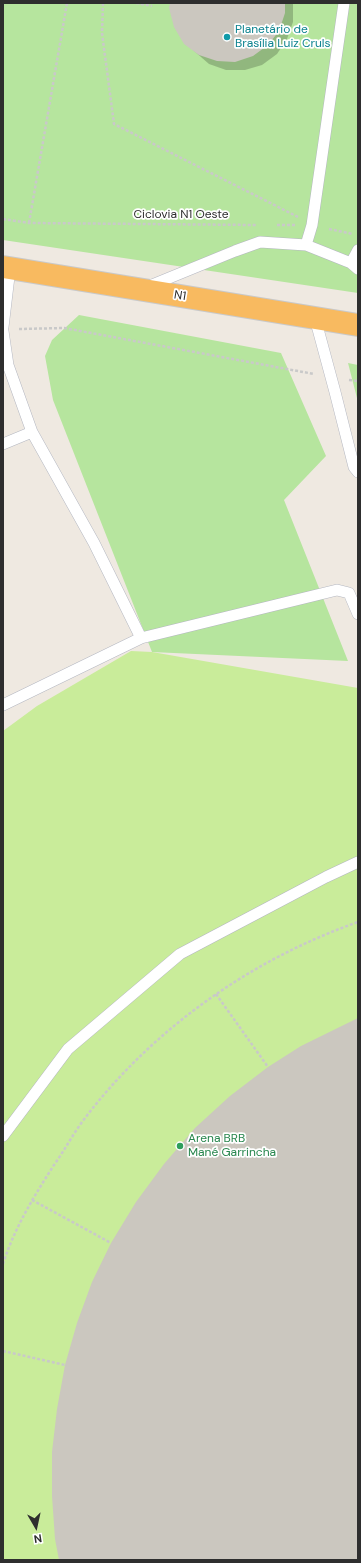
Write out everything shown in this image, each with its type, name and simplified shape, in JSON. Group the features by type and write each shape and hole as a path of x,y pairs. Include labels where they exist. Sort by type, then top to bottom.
{"highway":[{"name":"N1","path":"7,268 358,325"}],"lane":[{"path":"306,245 312,225 344,3"},
{"path":"141,290 260,242 306,245 354,266 358,250"},
{"path":"3,326 7,268"},
{"path":"314,318 354,467 358,472"},
{"path":"3,331 8,365 32,432 94,543 141,638"},
{"path":"3,444 32,432"},
{"path":"3,705 141,638 337,590 349,593 358,614"},
{"path":"3,1136 68,1049 180,954 326,877 358,862"}],"path":[{"path":"29,223 67,3"},
{"path":"103,3 102,33 114,124 312,225"},
{"path":"136,3 152,6"},
{"name":"Ciclovia N1 Oeste","path":"3,219 29,223 257,224"},
{"path":"273,225 312,225 358,236"},
{"path":"18,329 64,328 358,381"},
{"path":"3,1264 32,1200 82,1122 122,1075 167,1032 216,994 269,961 325,934 358,922"},
{"path":"216,994 268,1067"},
{"path":"32,1200 111,1243"},
{"path":"3,1351 65,1365"}],"green space":[{"path":"3,3 358,3 358,293 3,240"},
{"path":"79,315 281,353 326,456 284,500 348,661 152,652 53,400 45,356 52,340"},
{"path":"348,363 358,365 358,402"},
{"name":"Arena BRB Mané Garrincha","path":"131,651 152,652 358,688 358,1560 3,1560 3,731 37,706"}],"building":[{"name":"Planetário de Brasília Luiz Cruls","path":"170,3 285,3 285,13 279,31 268,45 253,56 235,62 217,61 199,55 184,44 174,27 169,8"},
{"path":"358,1018 358,1560 59,1560 55,1539 52,1496 52,1452 57,1409 65,1365 77,1323 92,1282 111,1243 136,1202 164,1164 195,1128 230,1096 268,1067 301,1046"}],"place":[{"name":"Planetário de Brasília Luiz Cruls","path":"227,37"},
{"name":"Arena BRB Mané Garrincha","path":"180,1146"}]}
